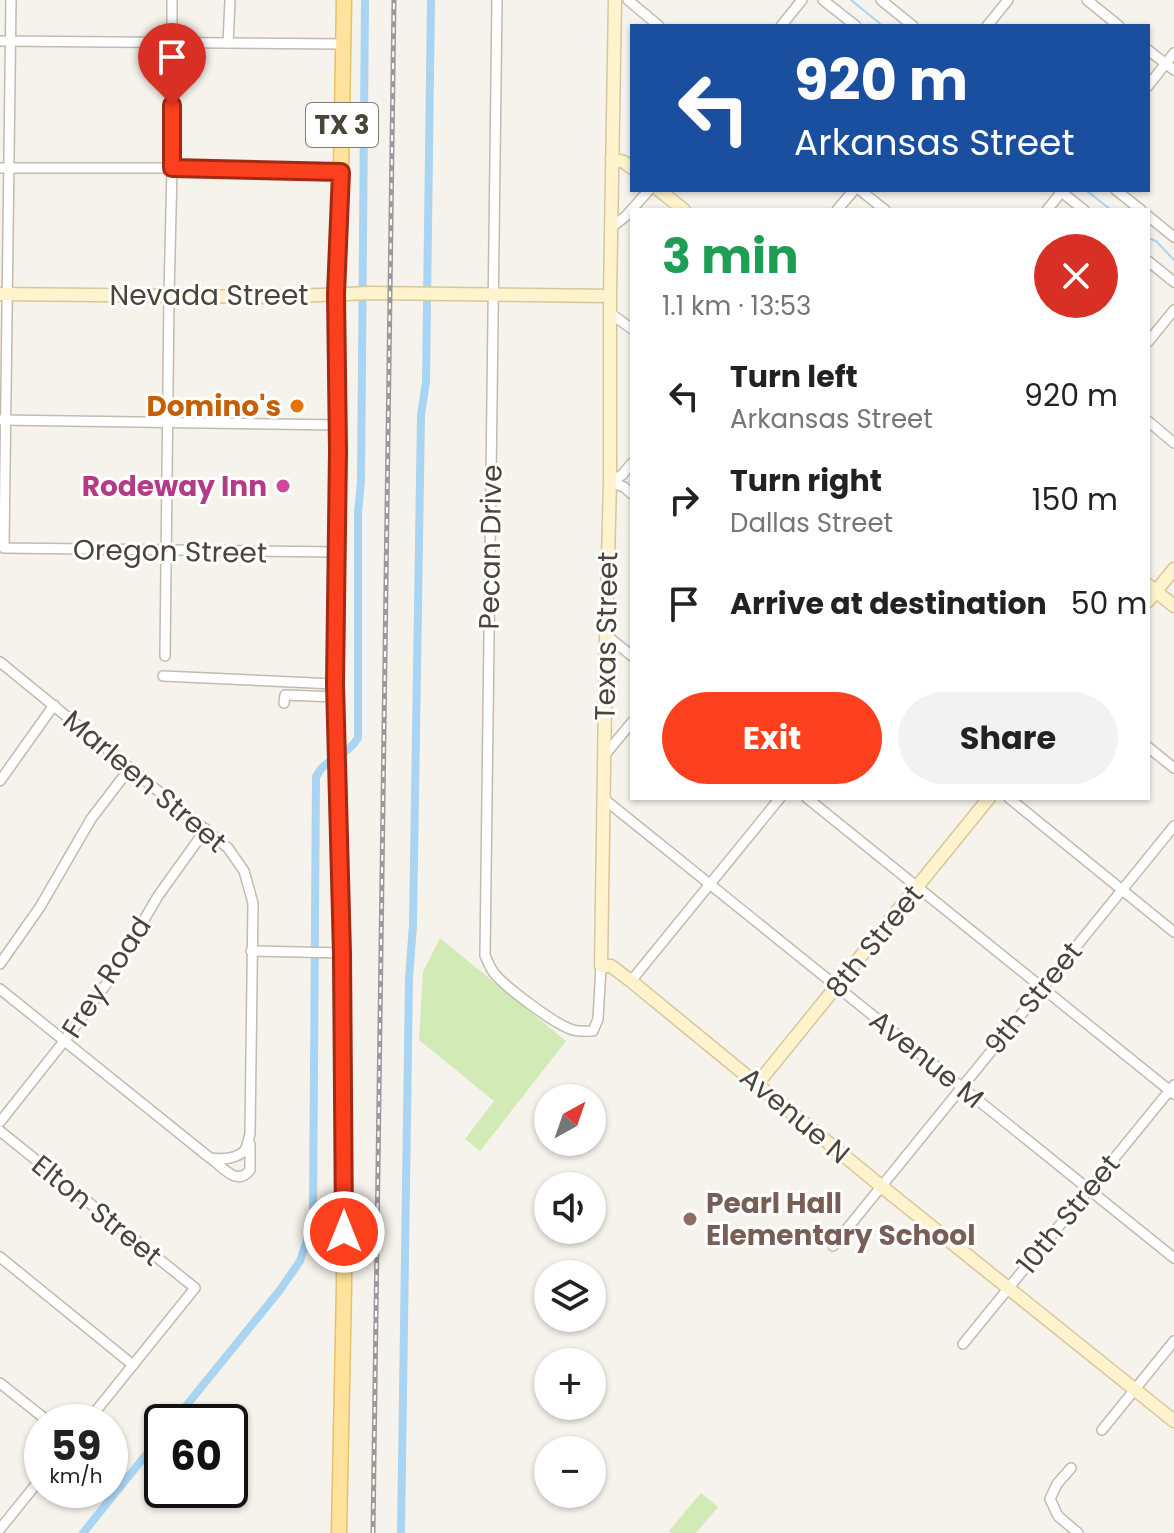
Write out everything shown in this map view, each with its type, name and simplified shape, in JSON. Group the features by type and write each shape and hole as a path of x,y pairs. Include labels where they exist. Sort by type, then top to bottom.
{"main road":[{"name":"TX 3","path":"339,1533 344,1287 342,953 335,690 336,294 344,0"}],"street":[{"path":"11,0 5,42 3,420 338,425"},
{"path":"165,656 172,0"},
{"name":"Pecan Drive","path":"497,0 485,956 494,972 555,1021 571,1030 593,1031"},
{"name":"Texas Street","path":"593,1031 598,1019 601,966 615,0"},
{"path":"628,0 657,24"},
{"path":"783,24 802,0"},
{"path":"823,0 853,24"},
{"path":"881,0 911,24"},
{"path":"989,24 1008,0"},
{"path":"1087,0 1117,24"},
{"path":"228,43 230,1"},
{"path":"5,42 344,44"},
{"path":"1150,52 1170,67"},
{"path":"1150,84 1170,67 1174,53"},
{"path":"612,159 630,166"},
{"path":"4,168 341,172"},
{"path":"633,208 647,192"},
{"path":"662,192 682,208"},
{"path":"839,208 852,192"},
{"path":"862,192 882,208"},
{"path":"1062,192 1082,208"},
{"path":"1118,192 1138,208"},
{"path":"612,227 630,211"},
{"path":"1150,218 1174,237"},
{"path":"1150,263 1174,282"},
{"name":"Nevada Street","path":"4,294 610,296"},
{"path":"1150,340 1174,310"},
{"path":"610,313 630,328"},
{"name":"Oregon Street","path":"3,420 4,548 337,552"},
{"path":"1150,423 1174,443"},
{"path":"610,482 630,465"},
{"path":"610,482 630,492"},
{"path":"1174,569 1151,592 1174,606"},
{"path":"606,635 630,654"},
{"name":"Marleen Street","path":"0,662 206,829 228,848 244,871 253,903 250,1170 242,1178 236,1178 210,1158"},
{"path":"163,676 335,690"},
{"path":"284,703 285,695 335,690"},
{"path":"0,781 54,705"},
{"path":"604,756 630,724"},
{"path":"1150,749 1174,768"},
{"path":"0,964 40,907 91,819 130,768"},
{"name":"Avenue M","path":"604,799 1174,1258"},
{"path":"631,981 778,800"},
{"path":"810,800 1173,1090"},
{"name":"8th Street","path":"758,1083 987,800"},
{"path":"1011,800 1174,932"},
{"name":"9th Street","path":"833,1246 1174,826"},
{"name":"Frey Road","path":"0,1122 107,983 158,896 206,829"},
{"path":"251,951 342,953"},
{"name":"Avenue N","path":"601,966 611,966 631,981 1174,1421"},
{"path":"0,989 210,1158 221,1160 234,1156 246,1148 250,1134"},
{"name":"10th Street","path":"963,1344 1173,1090"},
{"name":"Elton Street","path":"0,1131 195,1288 133,1365"},
{"path":"0,1257 133,1365 102,1404"},
{"path":"1102,1430 1174,1341"},
{"path":"0,1383 26,1404"},
{"path":"1071,1468 1057,1484 1050,1499 1058,1516 1078,1533"},
{"path":"0,1529 24,1499"},
{"path":"0,1511 9,1518"}],"green space":[{"path":"440,938 566,1041 480,1151 465,1139 494,1101 419,1040 423,972"},
{"path":"701,1493 718,1507 696,1533 669,1531"}],"waterway":[{"path":"188,1404 300,1261 313,1211 316,777 325,765 348,750 358,738 365,0"},
{"path":"401,1533 409,979 413,925 421,415 426,382 431,0"},
{"path":"851,0 881,24"},
{"path":"1088,192 1108,208"},
{"path":"1150,239 1174,260"},
{"path":"83,1533 144,1457"}],"railway":[{"path":"373,1533 394,0"}],"place":[{"name":"Domino's","path":"297,406"},
{"name":"Rodeway Inn","path":"283,486"},
{"name":"Pearl Hall Elementary School","path":"690,1219"}],"route":[{"path":"172,105 172,168 341,172 336,294 338,451 335,684 342,953 344,1232"}]}
